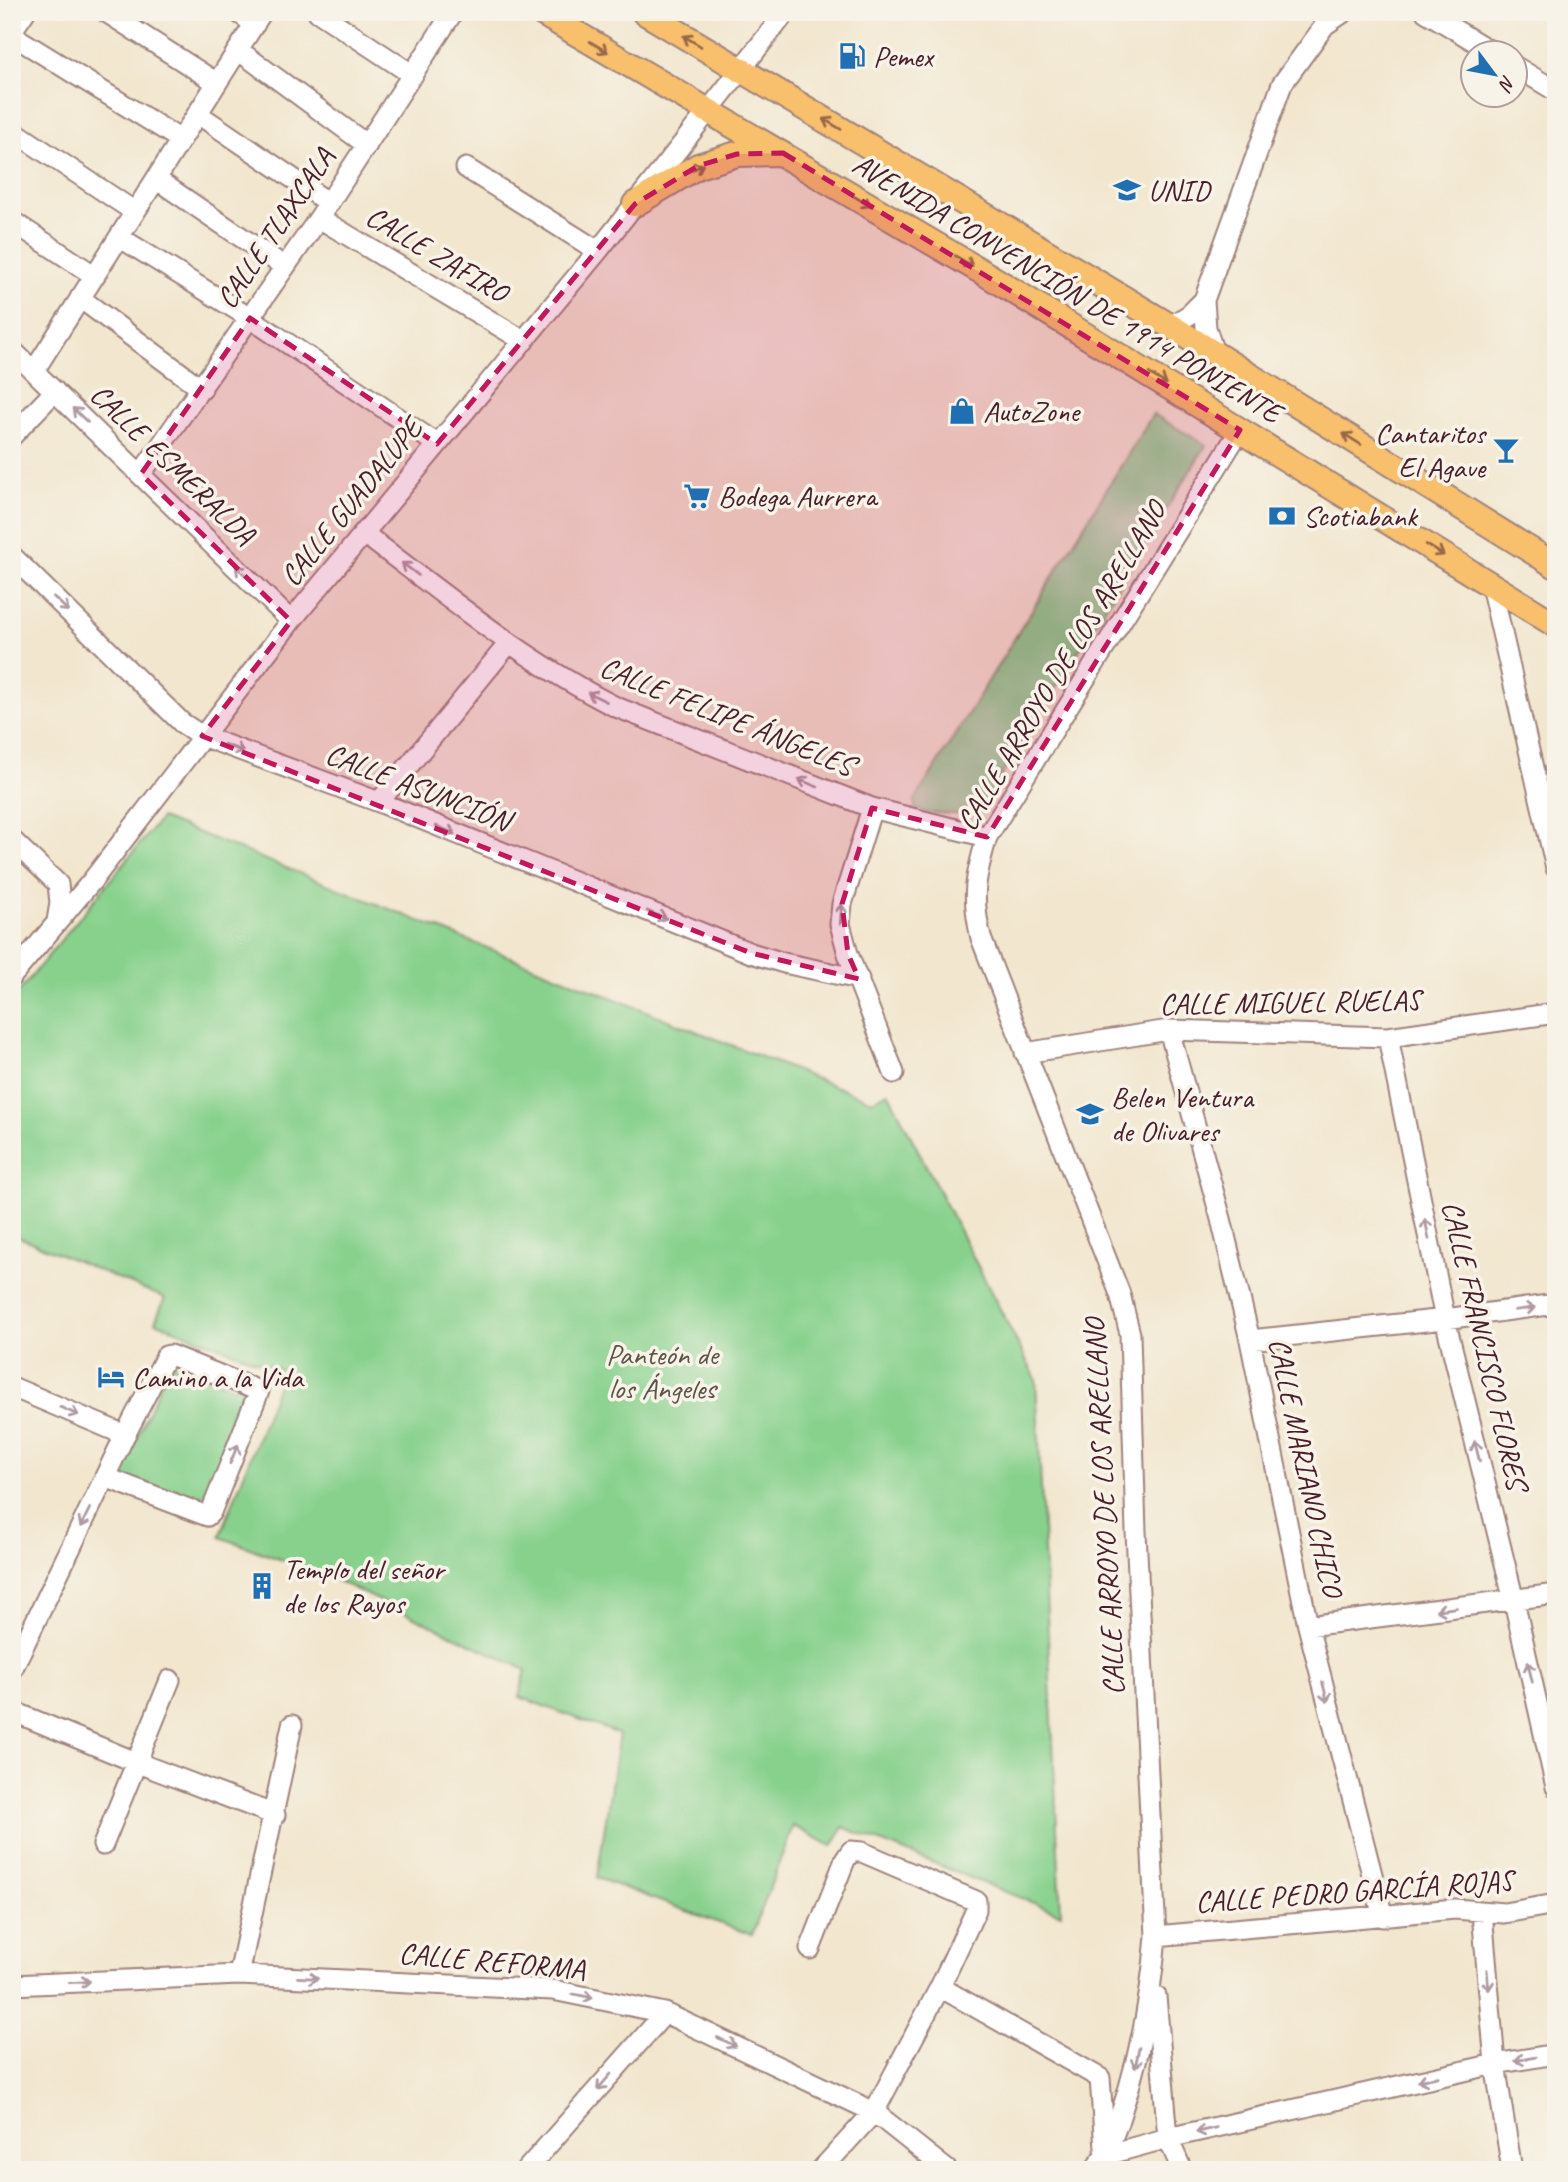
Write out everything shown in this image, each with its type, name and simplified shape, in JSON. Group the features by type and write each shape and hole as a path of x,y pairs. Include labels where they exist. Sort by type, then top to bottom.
{"main road":[{"name":"AVENIDA CONVENCIÓN DE 1914 PONIENTE","path":"540,12 706,112 783,153 1556,625"},
{"name":"AVENIDA CONVENCIÓN DE 1914 PONIENTE","path":"644,12 1170,326 1556,566"},
{"path":"635,204 698,166 737,154 783,153"}],"street":[{"path":"25,12 12,33 181,140"},
{"path":"34,370 259,18 237,12"},
{"path":"318,12 412,75"},
{"name":"CALLE TLAXCALA","path":"141,474 324,210 453,12"},
{"name":"CALLE GUADALUPE","path":"12,976 92,881 291,621 598,251 786,12"},
{"path":"1214,353 1206,328 1205,300 1282,84 1325,25 1344,12"},
{"path":"1426,12 1469,38"},
{"path":"113,14 217,83"},
{"path":"238,50 367,145"},
{"path":"1530,75 1556,91"},
{"name":"CALLE ZAFIRO","path":"198,114 324,210 524,341"},
{"path":"12,130 135,212"},
{"path":"466,169 598,251"},
{"path":"156,179 285,267"},
{"path":"12,221 95,276"},
{"path":"119,237 250,318 436,444"},
{"path":"80,298 202,388"},
{"path":"1170,326 1189,315 1205,300"},
{"name":"CALLE ESMERALDA","path":"12,350 291,621"},
{"path":"12,436 55,391"},
{"name":"CALLE ARROYO DE LOS ARELLANO","path":"1100,2162 1136,2066 1154,1967 1156,1936 1136,1532 1130,1335 1120,1294 981,938 974,909 979,864 987,837 1240,430"},
{"name":"CALLE FELIPE ÁNGELES","path":"363,533 509,643 584,691 616,707 872,808 987,837"},
{"name":"CALLE ASUNCIÓN","path":"12,556 182,723 202,736 379,803 751,953 859,979"},
{"path":"1491,585 1556,868"},
{"path":"379,803 509,643"},
{"path":"872,808 842,904 840,925 848,954 894,1073"},
{"path":"12,840 58,884 92,881"},
{"path":"57,921 60,903 58,884"},
{"name":"CALLE MIGUEL RUELAS","path":"1025,1053 1169,1030 1388,1037 1556,1013"},
{"name":"CALLE MARIANO CHICO","path":"1169,1030 1221,1219 1250,1340 1308,1626 1383,1917"},
{"name":"CALLE FRANCISCO FLORES","path":"1388,1037 1445,1319 1556,1787"},
{"path":"1250,1340 1556,1304"},
{"path":"12,1670 125,1435 166,1356 170,1355 259,1391 211,1512 207,1516 105,1477"},
{"path":"12,1387 125,1435"},
{"path":"1308,1626 1556,1594"},
{"path":"103,1845 170,1680"},
{"path":"12,1711 275,1815"},
{"path":"239,1975 292,1725"},
{"path":"810,1949 851,1851 862,1852 976,1901 976,1910 940,1987 874,2112 821,2170"},
{"name":"CALLE PEDRO GARCÍA ROJAS","path":"1156,1936 1455,1909 1504,1913 1556,1903"},
{"path":"1482,1912 1495,2064 1512,2170"},
{"name":"CALLE ARROYO DE LOS ARELLANO","path":"1154,1967 1168,2138 1182,2170"},
{"name":"CALLE REFORMA","path":"12,1985 239,1975 553,1990 665,2013 874,2112 947,2170"},
{"path":"940,1987 1100,2078 1100,2162 1168,2138 1495,2064 1556,2054"},
{"path":"527,2170 665,2013"}],"highlighted area":[{"path":"783,153 1240,430 987,837 872,808 842,904 848,954 859,979 751,953 202,736 291,621 141,474 250,318 437,444 635,204 698,166 737,154"}],"green space":[{"path":"1153,414 1206,445 977,815 928,813 915,809 915,800"},
{"name":"Panteón de los Ángeles","path":"161,818 872,1101 888,1092 1036,1379 1061,1914 843,1827 832,1846 793,1826 752,1935 597,1878 619,1734 519,1697 526,1670 336,1580 220,1537 283,1371 155,1322 165,1298 14,1235 12,1237 12,1000"},
{"path":"170,1363 253,1394 204,1511 119,1478"}],"place":[{"name":"Pemex","path":"852,56"},
{"name":"UNID","path":"1127,190"},
{"name":"AutoZone","path":"962,411"},
{"name":"Cantaritos El Agave","path":"1506,450"},
{"name":"Bodega Aurrera","path":"697,496"},
{"name":"Scotiabank","path":"1282,516"},
{"name":"Belen Ventura de Olivares","path":"1090,1114"},
{"name":"Camino a la Vida","path":"111,1377"},
{"name":"Templo del señor de los Rayos","path":"262,1586"}]}
